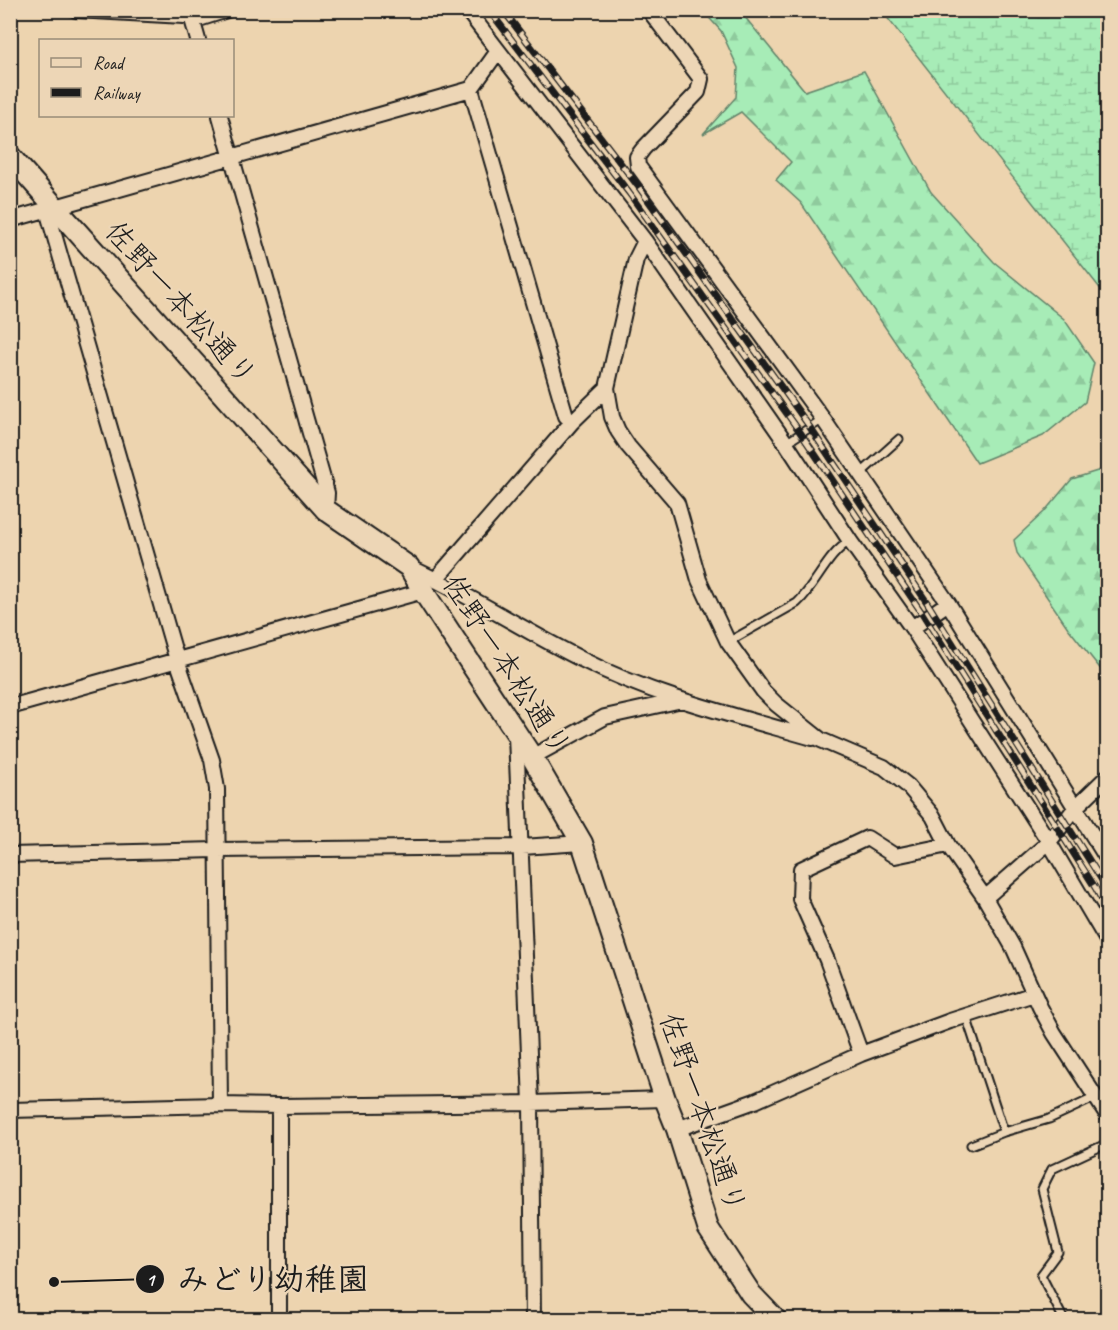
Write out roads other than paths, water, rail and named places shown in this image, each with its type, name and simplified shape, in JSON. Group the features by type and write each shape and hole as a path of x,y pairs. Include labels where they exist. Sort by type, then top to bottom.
{"street":[{"path":"76,10 191,15 202,18 227,10"},
{"path":"467,10 645,241 786,443 850,541 912,628 1049,842 1107,942"},
{"path":"649,10 701,79 698,92 637,157 638,166 824,419 948,603 1107,860"},
{"path":"191,15 198,39"},
{"path":"10,220 471,89 498,51"},
{"path":"471,89 567,416 572,422"},
{"path":"220,117 327,493 326,510"},
{"name":"佐野一本松通り","path":"10,156 51,209 326,510 409,567 430,585 582,843 665,1099 678,1128 708,1228 751,1294 776,1320"},
{"path":"51,209 177,660 212,760 217,789 220,1105"},
{"path":"645,241 636,259 607,388 612,417 628,446 677,503 699,580 728,642 763,691 821,740"},
{"path":"10,707 430,585 572,422 607,388"},
{"path":"430,585 618,676 682,700 821,740 884,767 908,786 933,816 948,845 985,898 1013,947 1054,1033 1107,1116"},
{"path":"912,628 948,603"},
{"path":"532,757 604,717 682,700"},
{"path":"516,733 531,1103 533,1320"},
{"path":"985,898 1049,842 1076,807 1107,776"},
{"path":"861,1054 827,960 800,899 801,869 867,838 895,856 948,845"},
{"path":"10,855 522,847 582,843"},
{"path":"678,1128 755,1101 861,1054 1034,994"},
{"path":"10,1110 665,1099"},
{"path":"279,1106 279,1320"}],"lane":[{"path":"786,443 824,419"},
{"path":"860,474 899,439"},
{"path":"728,642 797,603 804,597 839,549 850,541"},
{"path":"966,1016 1004,1132"},
{"path":"971,1145 1004,1132 1049,1119 1096,1097"},
{"path":"1064,1320 1041,1275 1058,1252 1042,1189 1052,1169 1107,1143"}],"railway":[{"path":"489,10 629,193 800,432 922,613 1108,911"},
{"path":"503,10 638,186 809,426 930,607 1108,890"}],"place":[{"name":"みどり幼稚園","path":"54,1282"}]}
